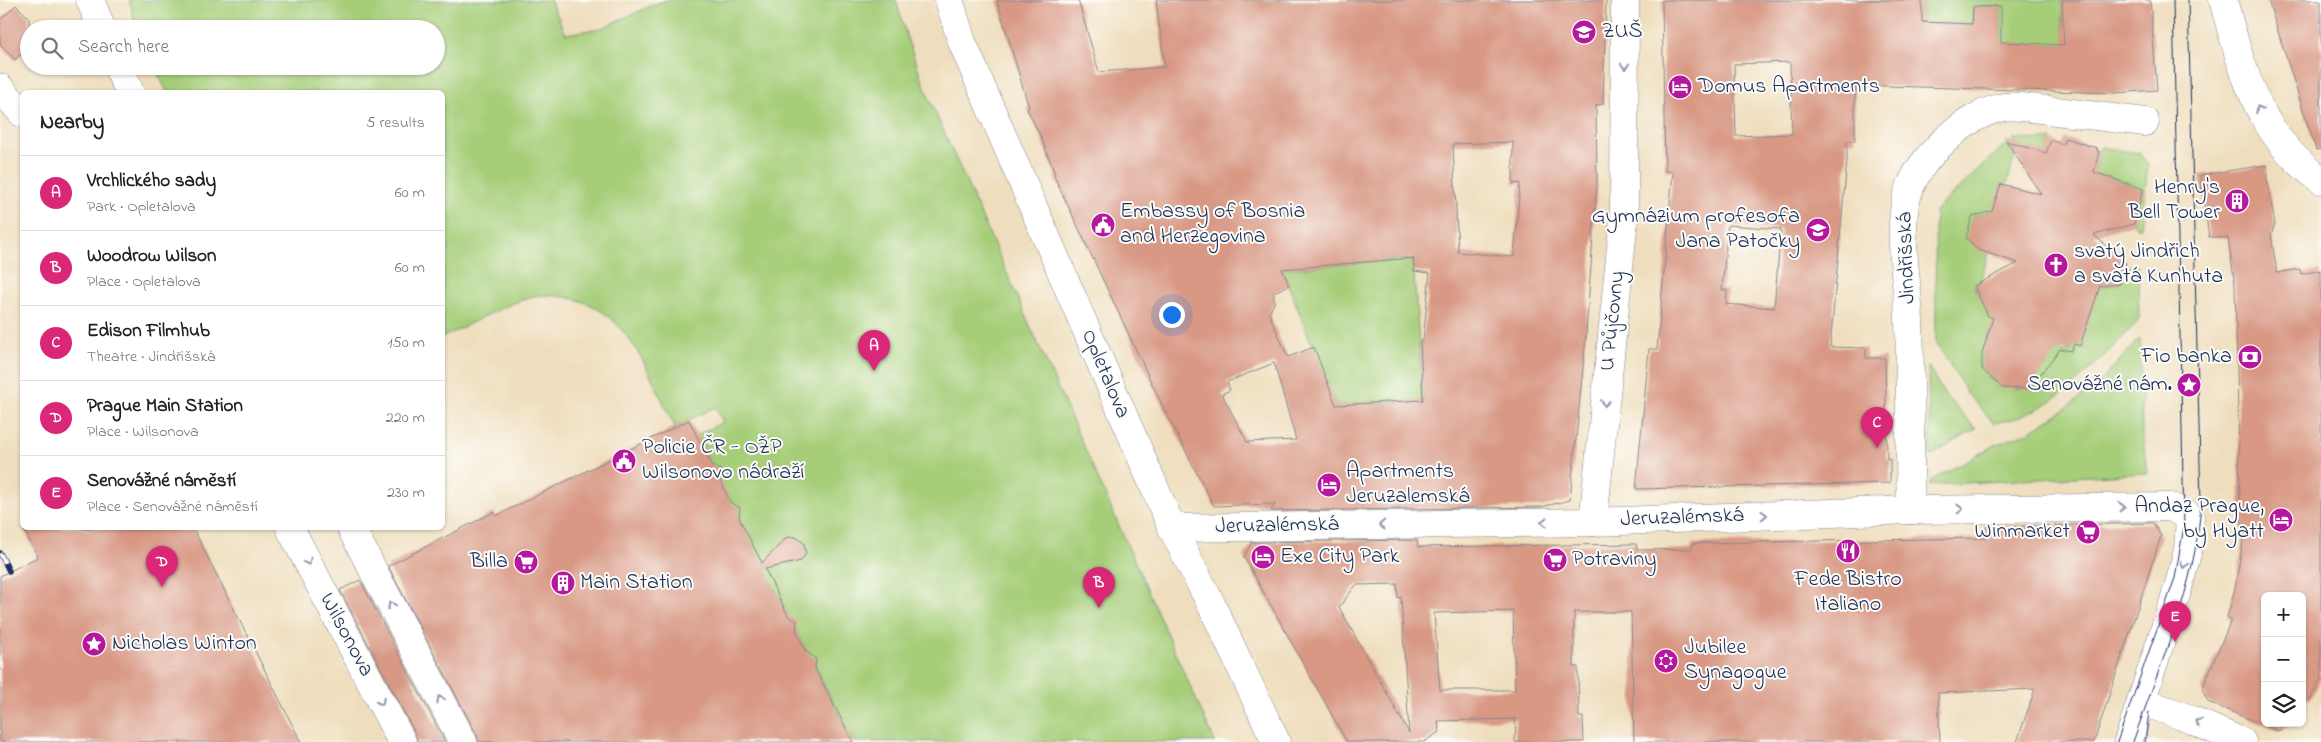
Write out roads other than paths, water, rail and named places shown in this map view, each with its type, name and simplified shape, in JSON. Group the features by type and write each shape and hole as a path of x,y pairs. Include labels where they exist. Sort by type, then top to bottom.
{"street":[{"path":"90,0 98,20"},
{"name":"Opletalova","path":"949,0 962,42 1172,528 1216,615 1276,742"},
{"name":"U Půjčovny","path":"1593,522 1624,218 1625,0"},
{"path":"2223,0 2236,46 2258,110 2286,150 2321,180"},
{"path":"122,75 129,90"},
{"path":"0,88 20,112"},
{"name":"Jindřišská","path":"1911,510 1909,320 1903,229 1905,205 1912,182 1929,158 1960,127 1972,119 2001,107 2029,108 2145,122"},
{"name":"Jeruzalémská","path":"1172,528 1593,522 1911,510 2171,508 2190,517 2188,550 2141,701"},
{"name":"Wilsonova","path":"291,530 402,742"},
{"path":"352,530 462,742"},
{"path":"2131,738 2141,701 2190,719 2242,742"}],"tram line":[{"path":"2117,742 2175,578 2184,526 2173,0"},
{"path":"2133,742 2184,595 2198,534 2201,503 2188,0"},
{"path":"2145,742 2149,712"}],"railway":[{"path":"0,553 9,571"}],"place":[{"name":"ZUŠ","path":"1584,32"},
{"name":"Domus Apartments","path":"1680,87"},
{"name":"Henry's Bell Tower","path":"2237,201"},
{"name":"Embassy of Bosnia and Herzegovina","path":"1103,225"},
{"name":"Gymnázium profesofa Jana Patočky","path":"1818,230"},
{"name":"svatý Jindřich a svatá Kunhuta","path":"2056,265"},
{"name":"Fio banka","path":"2250,357"},
{"name":"Vrchlického sady","path":"874,371"},
{"name":"Senovážné nám.","path":"2189,385"},
{"name":"Edison Filmhub","path":"1877,448"},
{"name":"Policie ČR - OŽP Wilsonovo nádraží","path":"624,461"},
{"name":"Apartments Jeruzalemská","path":"1329,485"},
{"name":"Andaz Prague, by Hyatt","path":"2281,520"},
{"name":"Winmarket","path":"2088,532"},
{"name":"Fede Bistro Italiano","path":"1848,551"},
{"name":"Exe City Park","path":"1263,557"},
{"name":"Potraviny","path":"1555,560"},
{"name":"Billa","path":"526,562"},
{"name":"Main Station","path":"563,583"},
{"name":"Prague Main Station","path":"162,587"},
{"name":"Woodrow Wilson","path":"1099,608"},
{"name":"Senovážné náměstí","path":"2175,642"},
{"name":"Nicholas Winton","path":"94,644"},
{"name":"Jubilee Synagogue","path":"1666,661"}]}
